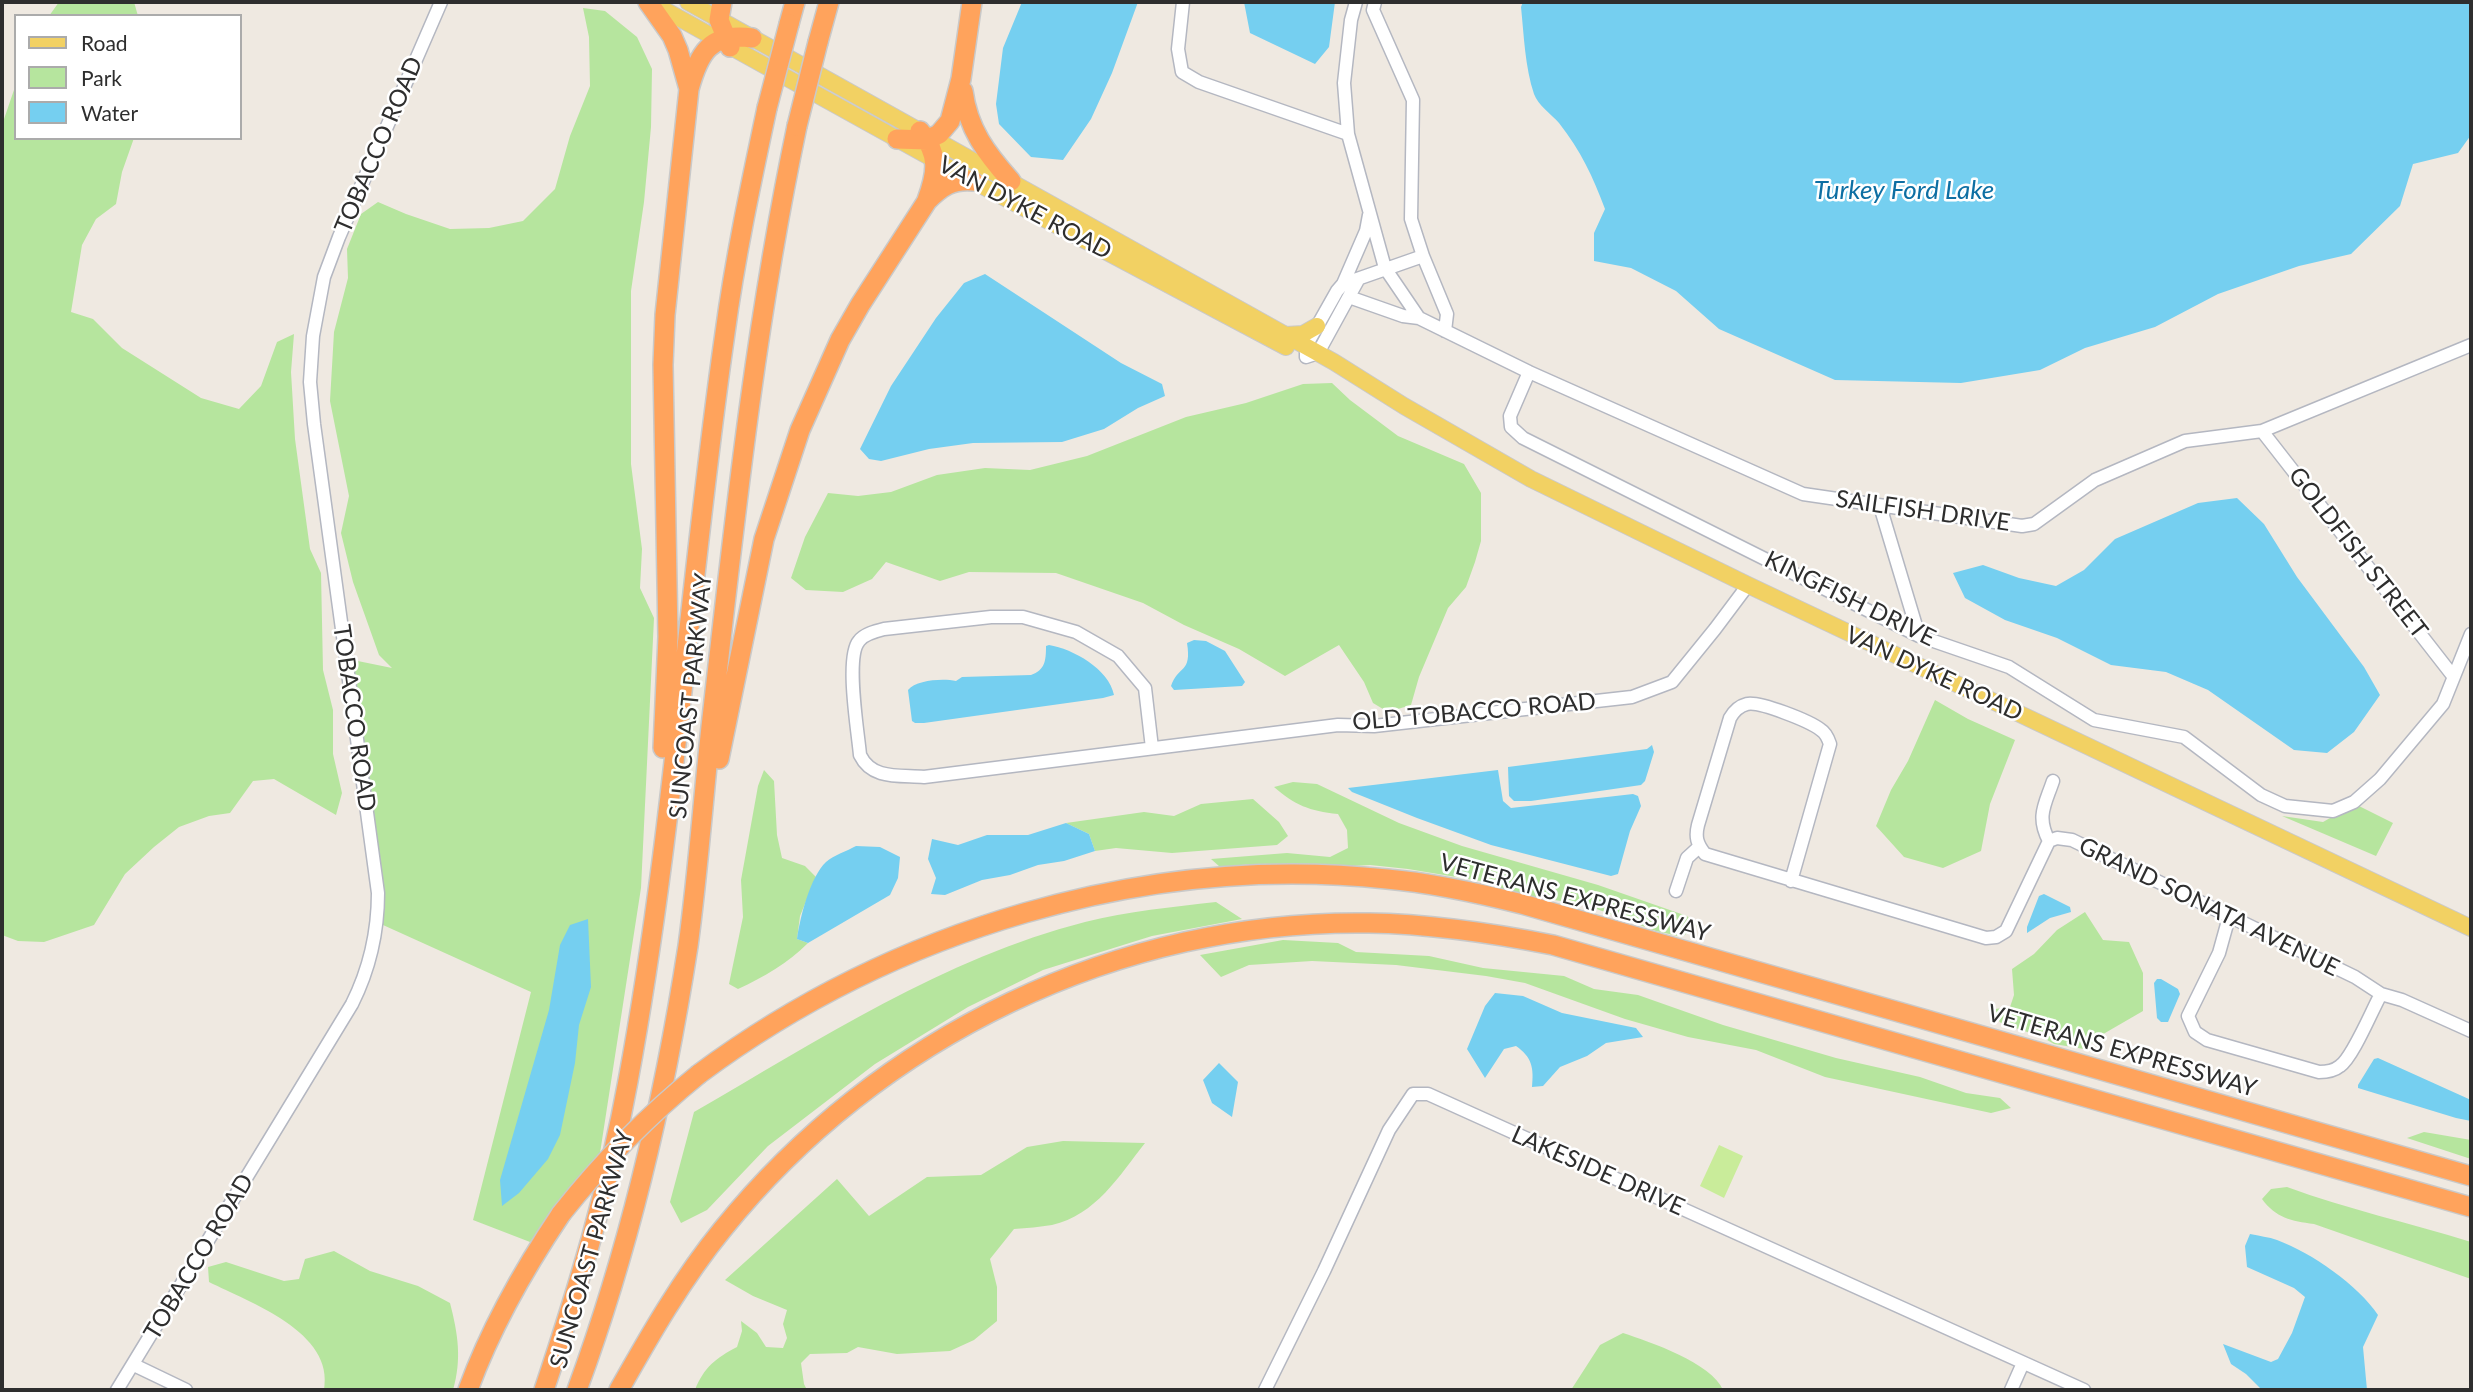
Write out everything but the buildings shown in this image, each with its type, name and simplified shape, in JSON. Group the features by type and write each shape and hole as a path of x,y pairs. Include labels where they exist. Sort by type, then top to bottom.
{"highway":[{"path":"649,2 672,36 689,89"},
{"name":"SUNCOAST PARKWAY","path":"544,1390 584,1265 617,1132 642,1003 725,332 752,176 795,2"},
{"name":"SUNCOAST PARKWAY","path":"577,1390 617,1266 667,1065 688,945 710,732 753,368 767,276 797,126 829,2"},
{"path":"897,139 927,136 946,128 950,121 961,79 972,2"},
{"path":"659,876 668,637 663,365 668,266 689,89 700,58 723,29 752,38"},
{"path":"961,79 971,125 984,150 1011,181"},
{"path":"927,136 934,159 935,177 927,201"},
{"path":"699,856 758,567 785,470 819,385 860,305 927,201 938,189 950,183 973,181"},
{"name":"VETERANS EXPRESSWAY","path":"468,1390 499,1318 561,1214 616,1148 653,1113 699,1074 748,1039 830,991 913,952 997,922 1090,897 1181,882 1254,875 1358,876 1439,886 1522,904 2471,1176"},
{"name":"VETERANS EXPRESSWAY","path":"619,1390 674,1296 748,1199 800,1144 887,1074 986,1012 1067,978 1175,944 1292,926 1368,923 1418,925 1496,934 1553,946 2471,1208"}],"main road":[{"name":"VAN DYKE ROAD","path":"649,2 723,29"},
{"name":"VAN DYKE ROAD","path":"688,2 723,29 897,139 973,181 1310,352 1531,478 1748,585 2471,928"},
{"name":"VAN DYKE ROAD","path":"752,38 1286,335 1310,352"},
{"path":"1286,335 1304,334 1317,326"}],"street":[{"name":"TOBACCO ROAD","path":"117,1390 352,1004 371,960 377,924 378,892 314,424 310,382 313,336 324,277 339,236 441,2"},
{"path":"1183,2 1178,49 1182,72 1199,82 1348,134"},
{"path":"1356,2 1351,20 1344,83 1348,134 1385,268 1419,318"},
{"path":"1375,2 1373,10 1413,100 1411,219 1447,314 1445,331"},
{"path":"1310,352 1317,326 1343,284 1366,230 1369,211"},
{"path":"1343,284 1423,256"},
{"path":"1310,352 1358,280"},
{"path":"1349,297 1403,316 1419,318 1529,372"},
{"name":"SAILFISH DRIVE","path":"1529,372 1803,494 2022,526 2034,523 2095,480 2185,441 2262,431 2471,345"},
{"name":"KINGFISH DRIVE","path":"1529,372 1510,416 1511,427 1523,438 1919,636 2009,667 2094,720 2184,737 2261,795 2285,806 2333,811 2354,802 2380,779 2443,704 2453,676"},
{"name":"GOLDFISH STREET","path":"2262,431 2453,676"},
{"path":"1880,506 1919,636"},
{"name":"OLD TOBACCO ROAD","path":"1152,748 1145,688 1118,656 1076,632 1041,621 1023,617 991,617 884,629 859,641 852,659 860,755 865,766 873,773 924,777 1152,748 1338,724 1374,726 1632,697 1672,682 1748,585"},
{"path":"2453,676 2471,634"},
{"path":"1676,891 1687,858 1699,847 1695,835 1730,718 1740,707 1747,704 1759,704 1814,725 1828,737 1830,744 1791,881"},
{"path":"2049,841 2042,818 2053,781"},
{"name":"GRAND SONATA AVENUE","path":"1699,847 1705,854 1986,938 1996,937 2006,931 2049,841 2057,838 2072,839 2355,977 2381,994 2402,999 2471,1031"},
{"path":"2229,917 2218,953 2188,1016 2195,1032 2207,1040 2319,1072 2332,1071 2342,1065 2350,1054 2381,994"},
{"name":"LAKESIDE DRIVE","path":"1265,1390 1389,1130 1413,1094 1428,1094 2084,1390"},
{"path":"2011,1390 2023,1363"},
{"path":"134,1365 186,1390"}],"green space":[{"path":"59,2 134,2 137,14 50,14"},
{"path":"583,8 605,11 637,37 652,69 651,127 644,202 631,291 631,464 642,549 640,588 654,618 641,888 600,1153 530,1242 473,1220 531,992 372,920 374,881 348,659 392,668 379,655 353,582 341,533 349,496 330,401 334,332 348,278 347,249 361,214 378,202 450,229 489,228 523,221 555,189 570,136 590,86 589,37"},
{"path":"14,90 14,140 133,140 122,172 116,204 96,219 82,245 71,312 93,319 122,348 201,398 239,409 261,386 277,342 294,334 291,372 295,439 310,549 321,573 323,670 333,710 333,754 342,793 336,815 274,779 253,781 230,813 209,816 179,827 154,847 125,874 94,925 44,942 18,941 2,935 2,125"},
{"path":"1332,383 1398,436 1464,464 1481,493 1481,541 1475,562 1466,587 1448,608 1419,677 1411,705 1388,712 1373,703 1364,682 1339,645 1285,676 1239,649 1184,625 1143,603 1056,573 969,572 940,581 886,562 872,579 843,592 806,590 791,578 805,537 828,493 858,496 891,492 937,475 985,468 1030,470 1087,456 1186,417 1246,403 1303,384"},
{"path":"1935,700 1968,719 2015,740 1990,804 1981,851 1943,868 1904,857 1876,826"},
{"path":"764,770 774,781 777,835 782,858 805,866 816,877 800,916 797,939 808,943 775,969 738,989 729,984 743,917 741,880 758,786"},
{"path":"1293,782 1317,784 1399,823 1462,846 1598,885 1687,916 1697,926 1682,937 1656,931 1586,905 1517,894 1480,881 1408,869 1370,865 1299,869 1253,864 1220,867 1211,859 1287,853 1330,857 1348,848 1347,830 1338,814 1303,806 1274,787"},
{"path":"1253,799 1279,822 1288,836 1277,845 1172,853 1116,848 1095,851 1089,834 1066,823 1144,812 1174,816 1201,804"},
{"path":"2355,804 2393,823 2376,856 2282,816 2323,822"},
{"path":"1216,902 1242,919 1152,936 1043,970 968,1007 875,1064 768,1146 707,1210 681,1223 670,1202 694,1112 835,1030 932,979 982,957 1033,938 1101,918"},
{"path":"2085,912 2103,940 2129,942 2143,973 2143,1011 2084,1049 2054,1044 2001,1023 1988,1010 2010,1007 2014,995 2012,969 2034,954 2057,930"},
{"path":"1283,940 1338,943 1356,952 1429,956 1483,968 1564,976 1594,989 1638,995 1723,1025 1836,1058 1920,1077 1966,1093 2000,1098 2011,1108 1991,1113 1825,1077 1756,1050 1688,1037 1625,1019 1525,983 1396,965 1312,961 1249,965 1221,977 1200,955"},
{"path":"2424,1132 2471,1140 2471,1159 2407,1138"},
{"path":"1063,1141 1145,1143 1116,1181 1081,1213 1052,1225 1014,1229 990,1259 997,1287 997,1321 974,1340 950,1351 897,1354 858,1347 847,1353 810,1354 801,1363 807,1390 695,1390 702,1375 712,1364 737,1347 742,1331 741,1321 757,1333 766,1347 783,1348 787,1338 783,1324 787,1310 753,1296 725,1280 837,1179 869,1216 927,1177 981,1175 1027,1147"},
{"path":"1719,1145 1743,1156 1724,1198 1700,1186"},
{"path":"2287,1187 2471,1242 2471,1279 2314,1224 2291,1220 2279,1214 2262,1199 2271,1189"},
{"path":"334,1251 370,1271 418,1286 450,1303 458,1346 453,1390 324,1390 324,1370 316,1351 303,1336 266,1310 209,1282 208,1267 226,1262 284,1281 299,1279 305,1259"},
{"path":"1623,1333 1694,1362 1717,1380 1723,1390 1571,1390 1600,1345"}],"water":[{"path":"1022,2 1138,2 1112,73 1091,119 1063,160 1031,157 999,124 996,104 1003,48"},
{"path":"1244,2 1335,2 1329,47 1315,64 1250,33"},
{"name":"Turkey Ford Lake","path":"1523,2 2471,2 2471,135 2458,153 2413,164 2400,206 2351,254 2299,266 2218,294 2155,327 2085,348 2040,370 1961,383 1835,380 1719,329 1676,291 1631,268 1594,261 1594,233 1605,209 1574,144 1534,94 1525,51 1521,7"},
{"path":"985,274 1121,363 1162,384 1165,396 1138,408 1104,429 1062,442 973,443 929,449 881,461 869,459 860,449 891,386 936,318 964,283"},
{"path":"2237,498 2264,524 2297,577 2364,667 2380,695 2354,732 2327,753 2294,750 2208,690 2166,672 2111,665 2057,638 2005,620 1965,598 1953,573 1983,565 2019,578 2056,586 2084,570 2115,539 2198,503"},
{"path":"1194,640 1206,641 1225,651 1245,682 1242,686 1174,690 1171,686 1174,679 1188,660 1187,643"},
{"path":"1046,646 1069,651 1089,662 1105,677 1114,695 924,723 912,721 908,690 917,684 956,681 962,677 1031,675 1042,668"},
{"path":"1652,745 1654,752 1645,781 1641,785 1531,801 1514,801 1509,796 1508,767 1647,749"},
{"path":"1498,770 1503,801 1511,808 1633,794 1638,796 1641,806 1630,831 1618,874 1611,876 1491,845 1417,818 1348,788"},
{"path":"1066,823 1089,834 1095,851 1010,875 982,880 945,895 931,894 936,878 928,859 932,839 958,845 987,835 1028,835"},
{"path":"856,846 880,847 900,857 898,878 890,895 808,943 797,939 807,898 820,869 829,860"},
{"path":"2044,894 2070,907 2071,912 2050,918 2027,933 2039,896"},
{"path":"588,919 591,987 579,1025 575,1063 560,1135 548,1159 519,1193 502,1206 500,1180 549,1010 560,945 570,925"},
{"path":"2157,979 2178,989 2180,994 2168,1022 2161,1022 2157,1018 2154,983"},
{"path":"1495,993 1523,996 1562,1013 1636,1028 1643,1037 1606,1043 1587,1056 1560,1067 1543,1086 1532,1087 1533,1074 1526,1054 1516,1046 1504,1049 1485,1078 1467,1049 1485,1006"},
{"path":"2378,1058 2471,1100 2471,1121 2358,1088 2374,1059"},
{"path":"1219,1063 1238,1082 1232,1117 1212,1103 1203,1080"},
{"path":"2250,1234 2277,1240 2319,1262 2359,1292 2378,1315 2363,1347 2367,1390 2262,1390 2231,1364 2223,1344 2271,1362 2278,1359 2292,1333 2305,1297 2294,1288 2247,1267 2245,1246"}]}
